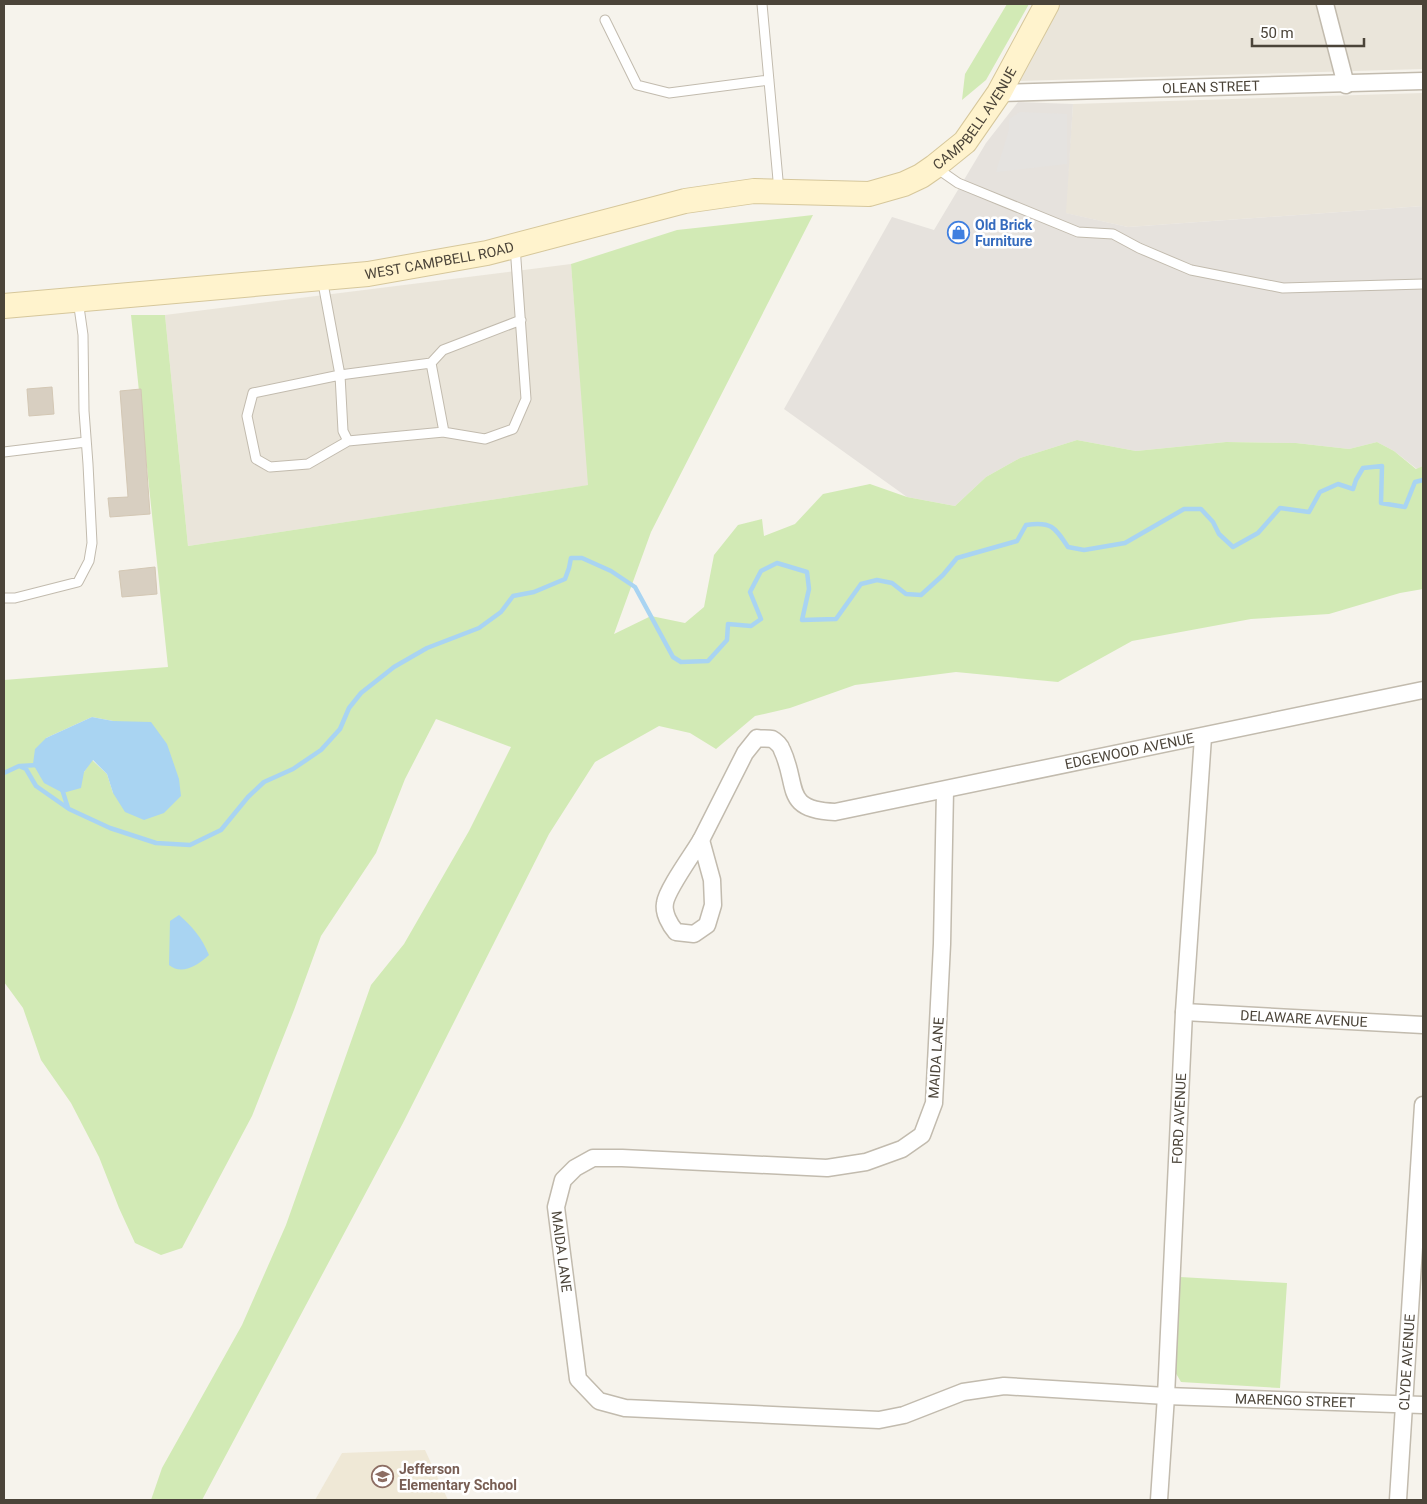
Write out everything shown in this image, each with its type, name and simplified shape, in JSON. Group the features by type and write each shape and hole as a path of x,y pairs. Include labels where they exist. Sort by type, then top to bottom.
{"street":[{"name":"CAMPBELL AVENUE","path":"869,194 904,184 921,176 965,142 999,92 1047,4"},
{"path":"1325,4 1346,85"},
{"name":"OLEAN STREET","path":"999,92 1346,85 1423,81"},
{"name":"WEST CAMPBELL ROAD","path":"4,306 377,272 487,253 685,201 754,191 869,194"},
{"name":"EDGEWOOD AVENUE","path":"701,840 745,753 757,738 772,739 780,746 786,758 795,796 804,805 818,811 836,812 1423,690"},
{"name":"FORD AVENUE","path":"1159,1500 1166,1396 1184,1012 1204,737"},
{"name":"MAIDA LANE","path":"945,790 942,944 934,1103 922,1135 902,1148 866,1162 827,1168 622,1158 593,1158 575,1168 563,1180 556,1207 578,1379 599,1401 625,1408 879,1420 904,1415 963,1392 1004,1386 1166,1396"},
{"path":"701,840 712,880 713,905 707,925 694,934 676,932 670,925 665,903 675,882 701,840"},
{"name":"DELAWARE AVENUE","path":"1184,1012 1423,1025"},
{"name":"CLYDE AVENUE","path":"1398,1500 1423,1105"},
{"name":"MARENGO STREET","path":"1166,1396 1423,1405"}],"lane":[{"path":"762,4 780,191"},
{"path":"605,20 637,85 669,93 769,80"},
{"path":"934,167 958,183 1078,232 1113,234 1139,248 1191,270 1283,288 1423,284"},
{"path":"515,246 521,320 526,399 513,429 485,439 444,432 348,441 308,464 270,467 256,459 247,416 253,393 340,375 431,363 443,350 521,320"},
{"path":"322,278 340,375 343,430 348,441"},
{"path":"4,598 15,598 78,582 89,561 92,543 84,411 84,335 78,300"},
{"path":"431,363 444,432"},
{"path":"4,452 86,442"}],"shaded area":[{"path":"1060,4 1423,4 1423,69 1019,81"},
{"path":"1423,93 1423,206 1128,227 1065,213 1073,104"},
{"path":"1018,102 1073,104 1066,213 1128,227 1423,206 1423,466 1417,469 1394,451 1377,442 1349,449 1296,443 1226,442 1136,451 1077,440 1020,458 986,477 955,506 907,497 784,409 892,217 934,230 986,143"},
{"path":"1020,112 1067,114 1067,164 996,172 1009,130 1009,119"},
{"path":"571,264 589,485 188,546 165,315"},
{"name":"Jefferson Elementary School","path":"425,1450 448,1500 315,1500 342,1453"}],"green space":[{"path":"1007,4 1029,4 986,80 962,100 965,74"},
{"path":"813,215 651,532 614,634 651,616 685,623 704,607 714,555 738,525 762,519 764,536 795,524 823,494 870,484 907,497 955,506 986,477 1020,458 1077,440 1136,451 1226,442 1296,443 1349,449 1377,442 1394,451 1416,469 1423,466 1423,589 1400,593 1329,614 1251,619 1132,641 1058,682 956,672 855,685 790,708 755,716 716,749 690,733 659,726 595,762 549,834 403,1123 202,1500 151,1500 162,1468 242,1325 286,1225 371,985 404,944 469,831 511,747 436,719 405,779 376,853 321,936 252,1116 182,1248 161,1255 135,1243 99,1157 71,1103 41,1060 23,1008 4,982 4,680 168,667 131,315 165,315 188,546 588,485 571,264 677,230","holes":["92,717 113,721 113,793 107,774 92,760 84,772 46,738"]},
{"path":"1180,1277 1287,1283 1280,1388 1181,1382 1174,1370"}],"water":[{"path":"92,717 113,721 151,722 167,744 179,779 181,796 164,813 144,820 125,812 113,793 107,774 93,760 84,772 81,788 63,793 44,783 33,764 35,749 46,738"},
{"path":"179,915 197,933 209,955 190,968 184,969 174,968 169,965 170,921"}],"building":[{"path":"52,387 54,414 29,416 27,389"},
{"path":"141,389 150,514 110,517 108,498 128,497 120,391"},
{"path":"155,567 157,594 122,597 119,571"}],"waterway":[{"path":"4,773 19,766 26,769 36,786 69,809 110,828 156,843 190,845 221,830 248,797 264,782 293,769 321,750 340,729 349,708 361,693 394,667 427,648 479,628 501,612 513,596 534,592 565,579 571,558 582,558 611,571 635,587 673,657 681,662 708,661 727,640 728,624 751,626 761,619 750,592 761,571 777,563 807,572 809,589 802,620 836,619 861,584 877,580 892,583 906,594 921,595 943,575 957,558 1017,541 1026,525 1041,524 1052,527 1068,547 1084,550 1125,543 1184,509 1201,509 1213,522 1219,534 1233,547 1258,533 1280,508 1309,512 1320,492 1338,484 1353,489 1363,468 1382,466 1381,503 1405,507 1415,482 1423,480"},
{"path":"20,766 37,765"},
{"path":"62,789 68,808"}],"place":[{"name":"Old Brick Furniture","path":"959,233"},
{"name":"Jefferson Elementary School","path":"383,1477"}]}
